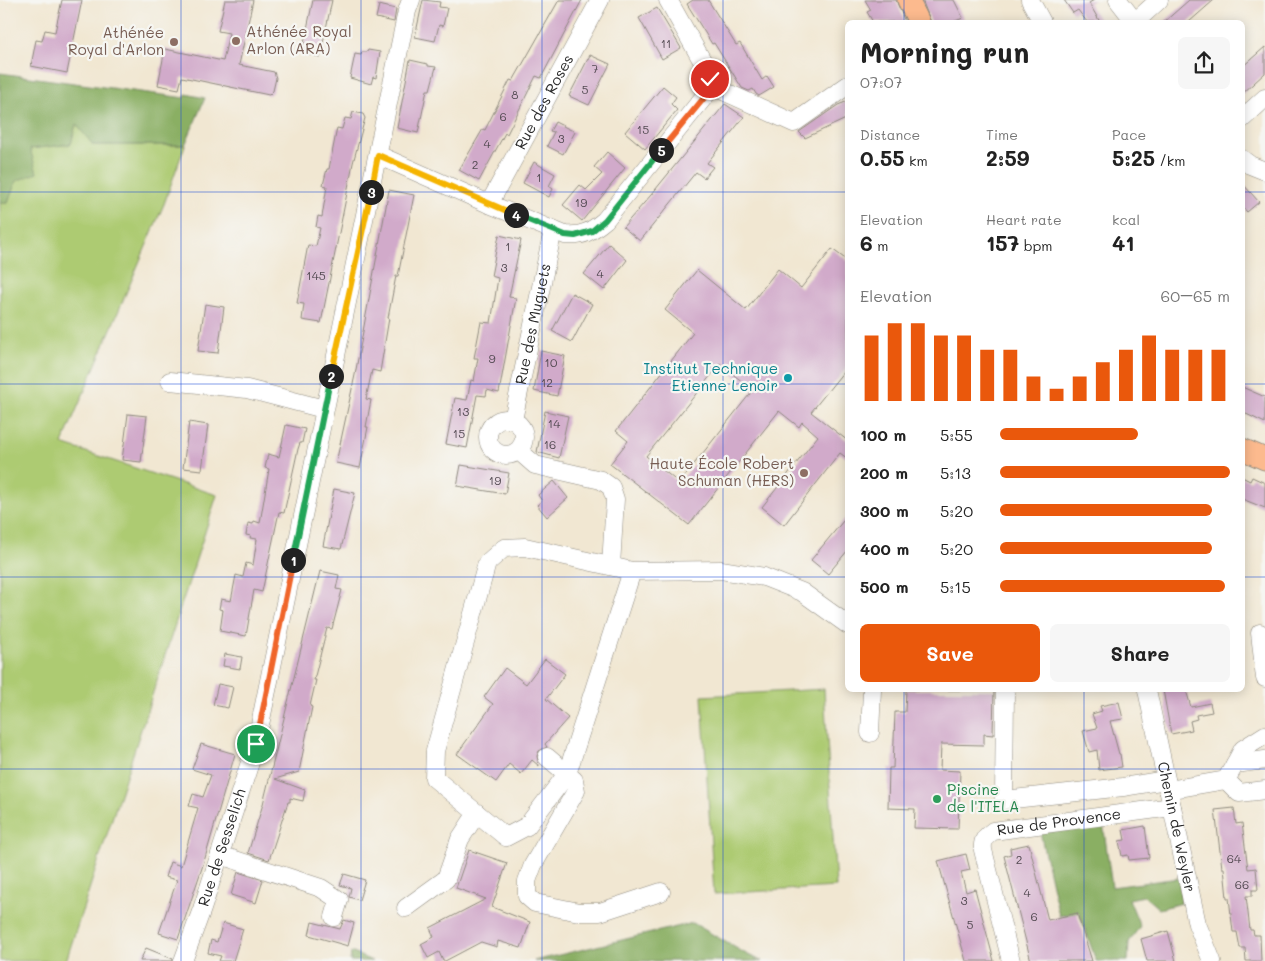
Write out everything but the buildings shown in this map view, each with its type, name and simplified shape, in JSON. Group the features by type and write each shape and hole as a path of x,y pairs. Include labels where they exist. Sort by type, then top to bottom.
{"main road":[{"path":"908,0 918,20"},
{"path":"1245,450 1265,460"}],"street":[{"name":"Rue de Sesselich","path":"183,961 256,744 407,11 411,0"},
{"name":"Rue des Roses","path":"489,204 600,0"},
{"path":"378,155 565,235 575,236 592,231 605,220 704,98 710,85 708,72 668,0"},
{"path":"1030,0 1041,20"},
{"path":"1118,0 1133,20"},
{"path":"1137,20 1159,0"},
{"path":"710,85 794,123 845,87"},
{"path":"1245,116 1265,98"},
{"path":"1245,161 1265,171"},
{"name":"Rue des Muguets","path":"514,420 553,230"},
{"path":"170,381 247,390 324,410"},
{"path":"501,419 514,420 522,428 524,440 519,451 508,456 496,453 488,444 488,431 496,422 501,419"},
{"path":"519,451 535,465 601,480 611,487 615,499 611,566"},
{"path":"632,571 567,774 527,826 506,837 434,778 435,751 488,563 504,548 525,547 632,571 721,570 764,577 802,592 845,623"},
{"path":"1260,633 1265,678"},
{"path":"870,733 872,692"},
{"path":"1005,692 1004,800 1123,787 1169,792 1226,780 1243,749 1265,735"},
{"name":"Chemin de Weyler","path":"1147,692 1198,924 1212,961"},
{"path":"547,757 574,780 576,791 533,865 527,881 527,896 535,903 561,909 579,912 600,912 661,892"},
{"path":"1235,764 1265,760"},
{"path":"1226,780 1239,794 1265,790"},
{"name":"Rue de Provence","path":"1011,961 983,850 982,843 985,837 993,831 1169,792"},
{"path":"406,908 446,880 460,839 477,813"},
{"path":"220,855 321,888 339,900 334,917"}],"green space":[{"path":"0,73 185,98 186,94 205,98 185,145 93,145 76,124 71,144 30,149 37,173 16,181 8,203 0,203"},
{"path":"76,123 94,145 185,145 164,204 62,444 217,495 66,961 0,961 0,203 8,203 15,181 30,149 71,144"},
{"path":"824,689 836,887 714,894 702,696"},
{"path":"1103,823 1112,887 1179,878 1181,903 1159,909 1144,896 1129,899 1140,926 1129,942 1128,961 1096,961 1079,912 1059,916 1040,832"},
{"path":"693,923 762,961 534,961"},
{"path":"351,952 372,961 350,961"}],"place":[{"name":"Athénée Royal Arlon (ARA)","path":"236,41"},
{"name":"Athénée Royal d'Arlon","path":"174,42"},
{"name":"Institut Technique Etienne Lenoir","path":"788,378"},
{"name":"Haute École Robert Schuman (HERS)","path":"804,473"},
{"name":"Piscine de l'ITELA","path":"937,799"}],"route":[{"path":"256,744 378,155 489,204 565,235 575,236 592,231 605,220 704,98 708,92 710,79"}]}
